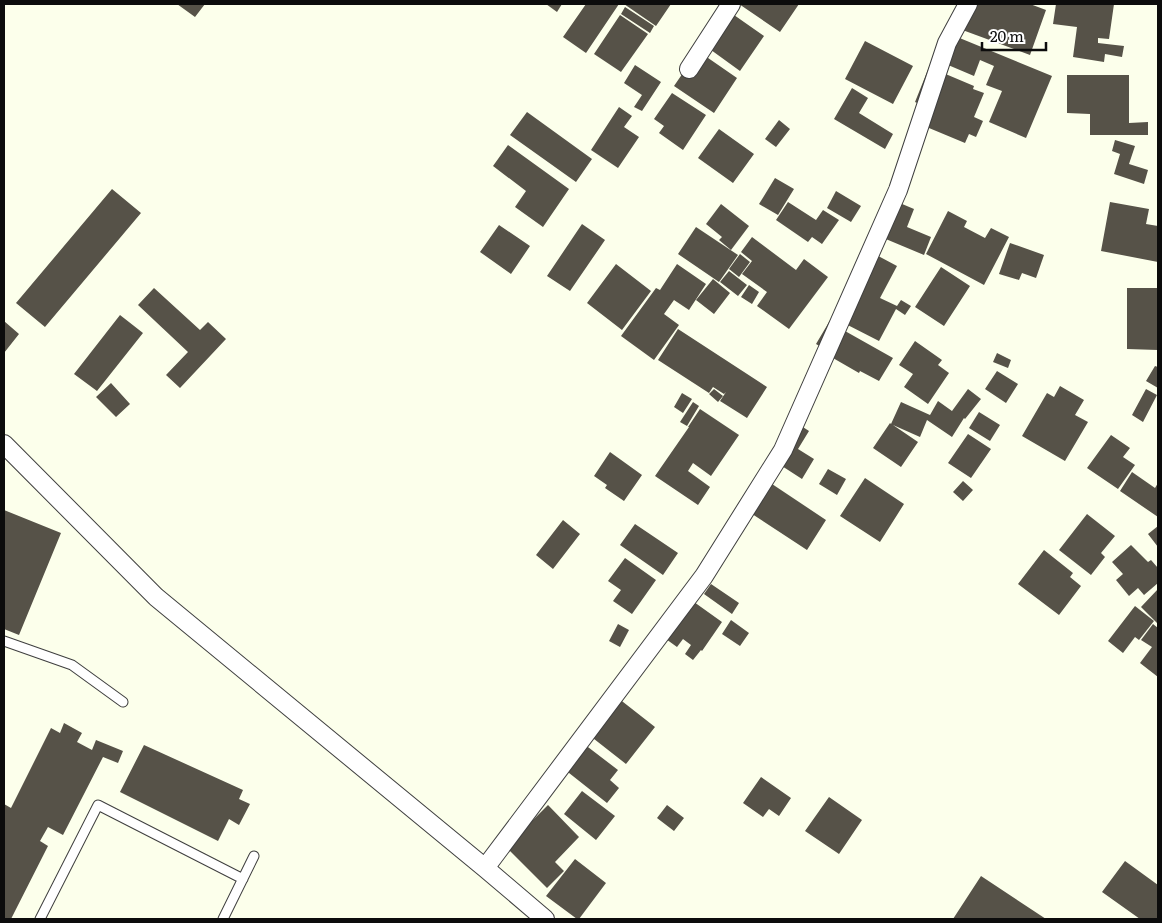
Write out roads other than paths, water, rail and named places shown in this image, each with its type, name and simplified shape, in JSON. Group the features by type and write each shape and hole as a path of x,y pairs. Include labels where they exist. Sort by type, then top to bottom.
{"street":[{"path":"689,69 731,4"},
{"path":"485,868 704,576 783,450 898,190 947,43 968,4"},
{"path":"4,444 156,597 546,919"}],"lane":[{"path":"4,641 72,665 122,702"},
{"path":"40,919 98,805 243,879"},
{"path":"223,919 254,856"}]}
